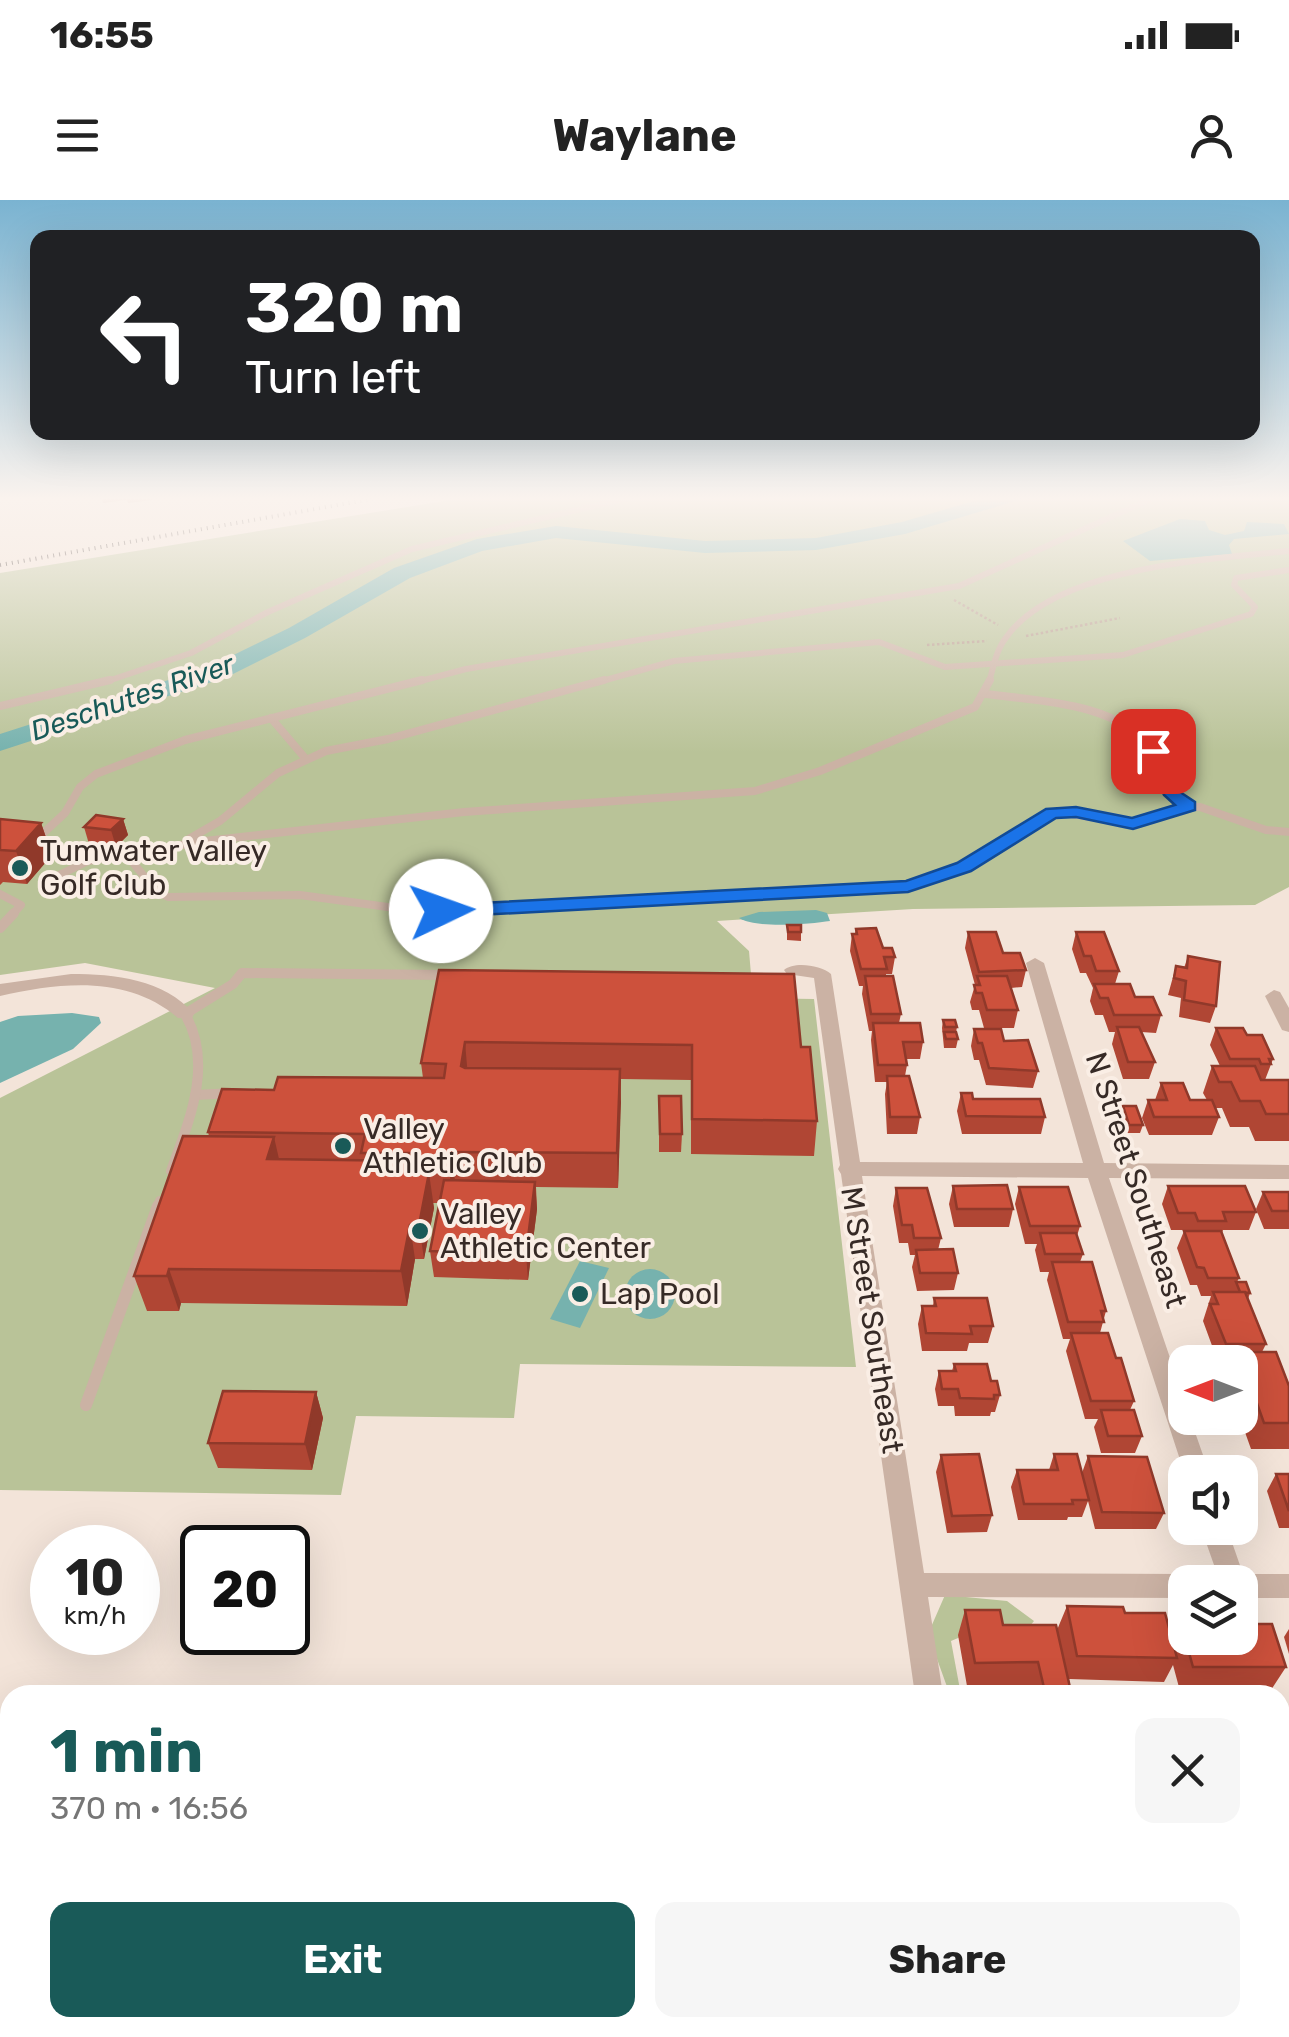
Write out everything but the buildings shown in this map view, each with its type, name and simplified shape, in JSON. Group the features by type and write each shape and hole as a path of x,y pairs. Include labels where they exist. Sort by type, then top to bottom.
{"street":[{"name":"N Street Southeast","path":"1035,964 1096,1171 1190,1455"},
{"name":"M Street Southeast","path":"794,970 822,974 928,1685"},
{"path":"0,990 59,979 112,982 163,996 185,1014"},
{"path":"1282,996 1289,1026"},
{"path":"848,1169 1289,1172"},
{"path":"913,1585 1168,1586"},
{"path":"1258,1586 1289,1586"}],"lane":[{"path":"0,706 80,690 192,653 268,612 337,582"},
{"path":"38,838 65,813 80,787 96,774 185,740 466,669 968,582"},
{"path":"50,878 88,861 179,845 464,812 755,790 820,772 981,702 992,662 1012,630 1067,592 1097,582"},
{"path":"179,845 220,821 278,772 305,758 674,661 886,642 906,647 936,666 1144,652 1251,614 1254,607 1235,582"},
{"path":"986,694 1051,702 1129,731 1150,746 1172,795 1189,806 1256,828 1289,832"},
{"path":"271,718 305,758"},
{"path":"126,854 156,891 168,897 300,894 407,911 450,911 894,889 951,873 1052,813 1076,812 1133,824 1189,806"},
{"path":"19,836 38,838 88,861"},
{"path":"0,894 21,905 0,928"},
{"path":"86,1406 195,1095 196,1035 185,1014 233,984 242,973 459,975"},
{"path":"195,1095 250,1093"}],"path":[{"path":"951,597 988,621 1012,630"}],"green space":[{"path":"0,582 1289,582 1289,887 1255,905 913,909 717,921 749,951 753,998 814,999 856,1367 520,1364 514,1418 356,1416 341,1495 0,1490 0,1098 215,988 85,963 0,975"},
{"path":"945,1595 1007,1601 1034,1621 1012,1648 984,1627 951,1641 959,1685 946,1685 928,1634"}],"water":[{"path":"759,912 827,913 830,921 770,925 739,918"},
{"path":"72,1013 99,1017 101,1023 73,1049 0,1083 0,1022 18,1016"},
{"name":"Lap Pool","path":"580,1261 609,1268 580,1328 550,1319"},
{"path":"650,1269 668,1276 675,1294 668,1312 650,1319 632,1312 625,1294 632,1276"}],"waterway":[{"name":"Deschutes River","path":"0,743 218,672 387,582"}],"place":[{"name":"Tumwater Valley Golf Club","path":"20,868"},
{"name":"Valley Athletic Club","path":"343,1146"},
{"name":"Valley Athletic Center","path":"420,1231"},
{"name":"Lap Pool","path":"580,1294"}],"route":[{"path":"441,911 908,887 964,867 1052,813 1076,812 1133,824 1189,806 1172,795 1153,751"}]}
